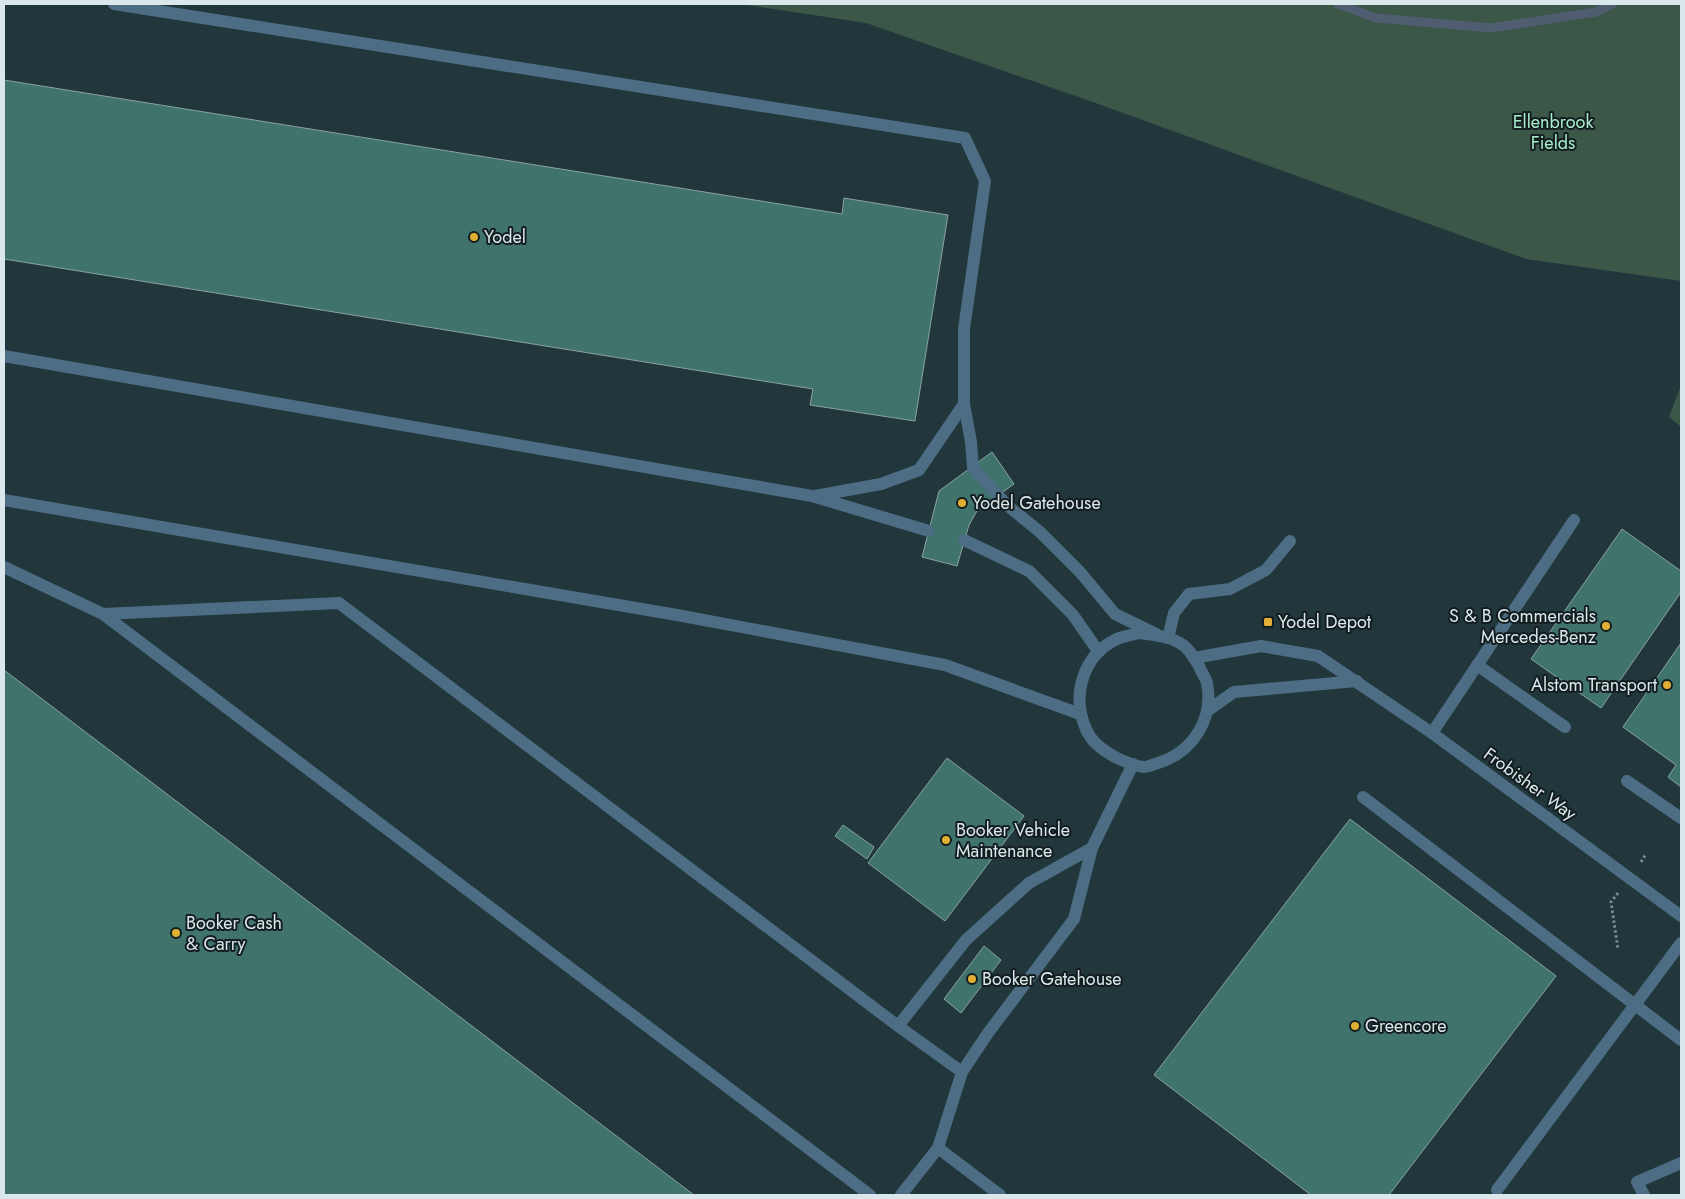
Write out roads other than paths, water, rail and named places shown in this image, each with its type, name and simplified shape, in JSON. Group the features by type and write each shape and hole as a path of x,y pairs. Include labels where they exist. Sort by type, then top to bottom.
{"street":[{"path":"114,4 965,138 985,181 964,329 964,404 971,442 973,468 1008,506 1040,532 1080,572 1115,614 1183,645 1194,658 1207,682 1208,711 1200,732 1185,749 1165,761 1144,767 1121,760 1101,749 1087,732 1080,714 1079,692 1085,670 1098,651 1118,639 1139,633 1163,636"},
{"path":"4,356 812,496 929,531"},
{"path":"812,496 881,484 918,470 964,404"},
{"path":"4,500 677,615 945,664 1080,714"},
{"path":"1432,733 1574,520"},
{"path":"964,540 1029,571 1073,615 1098,651"},
{"path":"1163,636 1174,613 1188,594 1230,589 1266,570 1290,541"},
{"path":"4,567 103,614 870,1195"},
{"path":"103,614 339,603 898,1026 962,1072"},
{"name":"Frobisher Way","path":"1194,658 1261,646 1318,656 1432,733 1681,916"},
{"path":"1478,665 1565,727"},
{"path":"1208,711 1234,692 1357,681"},
{"path":"901,1195 938,1148 962,1072 988,1033 1074,919 1092,848 1133,764"},
{"path":"1627,781 1681,818"},
{"path":"1364,797 1681,1040"},
{"path":"898,1026 966,940 1030,883 1092,848"},
{"path":"1497,1190 1681,943"},
{"path":"938,1148 1000,1195"},
{"path":"1644,1195 1637,1182 1681,1163"}],"waterway":[{"path":"1338,4 1376,18 1491,28 1596,12 1612,4"}],"place":[{"name":"Yodel","path":"474,237"},
{"name":"Yodel Gatehouse","path":"962,503"},
{"name":"Yodel Depot","path":"1268,622"},
{"name":"S & B Commercials Mercedes-Benz","path":"1606,626"},
{"name":"Alstom Transport","path":"1667,685"},
{"name":"Booker Vehicle Maintenance","path":"946,840"},
{"name":"Booker Cash & Carry","path":"176,933"},
{"name":"Booker Gatehouse","path":"972,979"},
{"name":"Greencore","path":"1355,1026"}],"park label":[{"name":"Ellenbrook Fields","path":"1553,132"}]}
